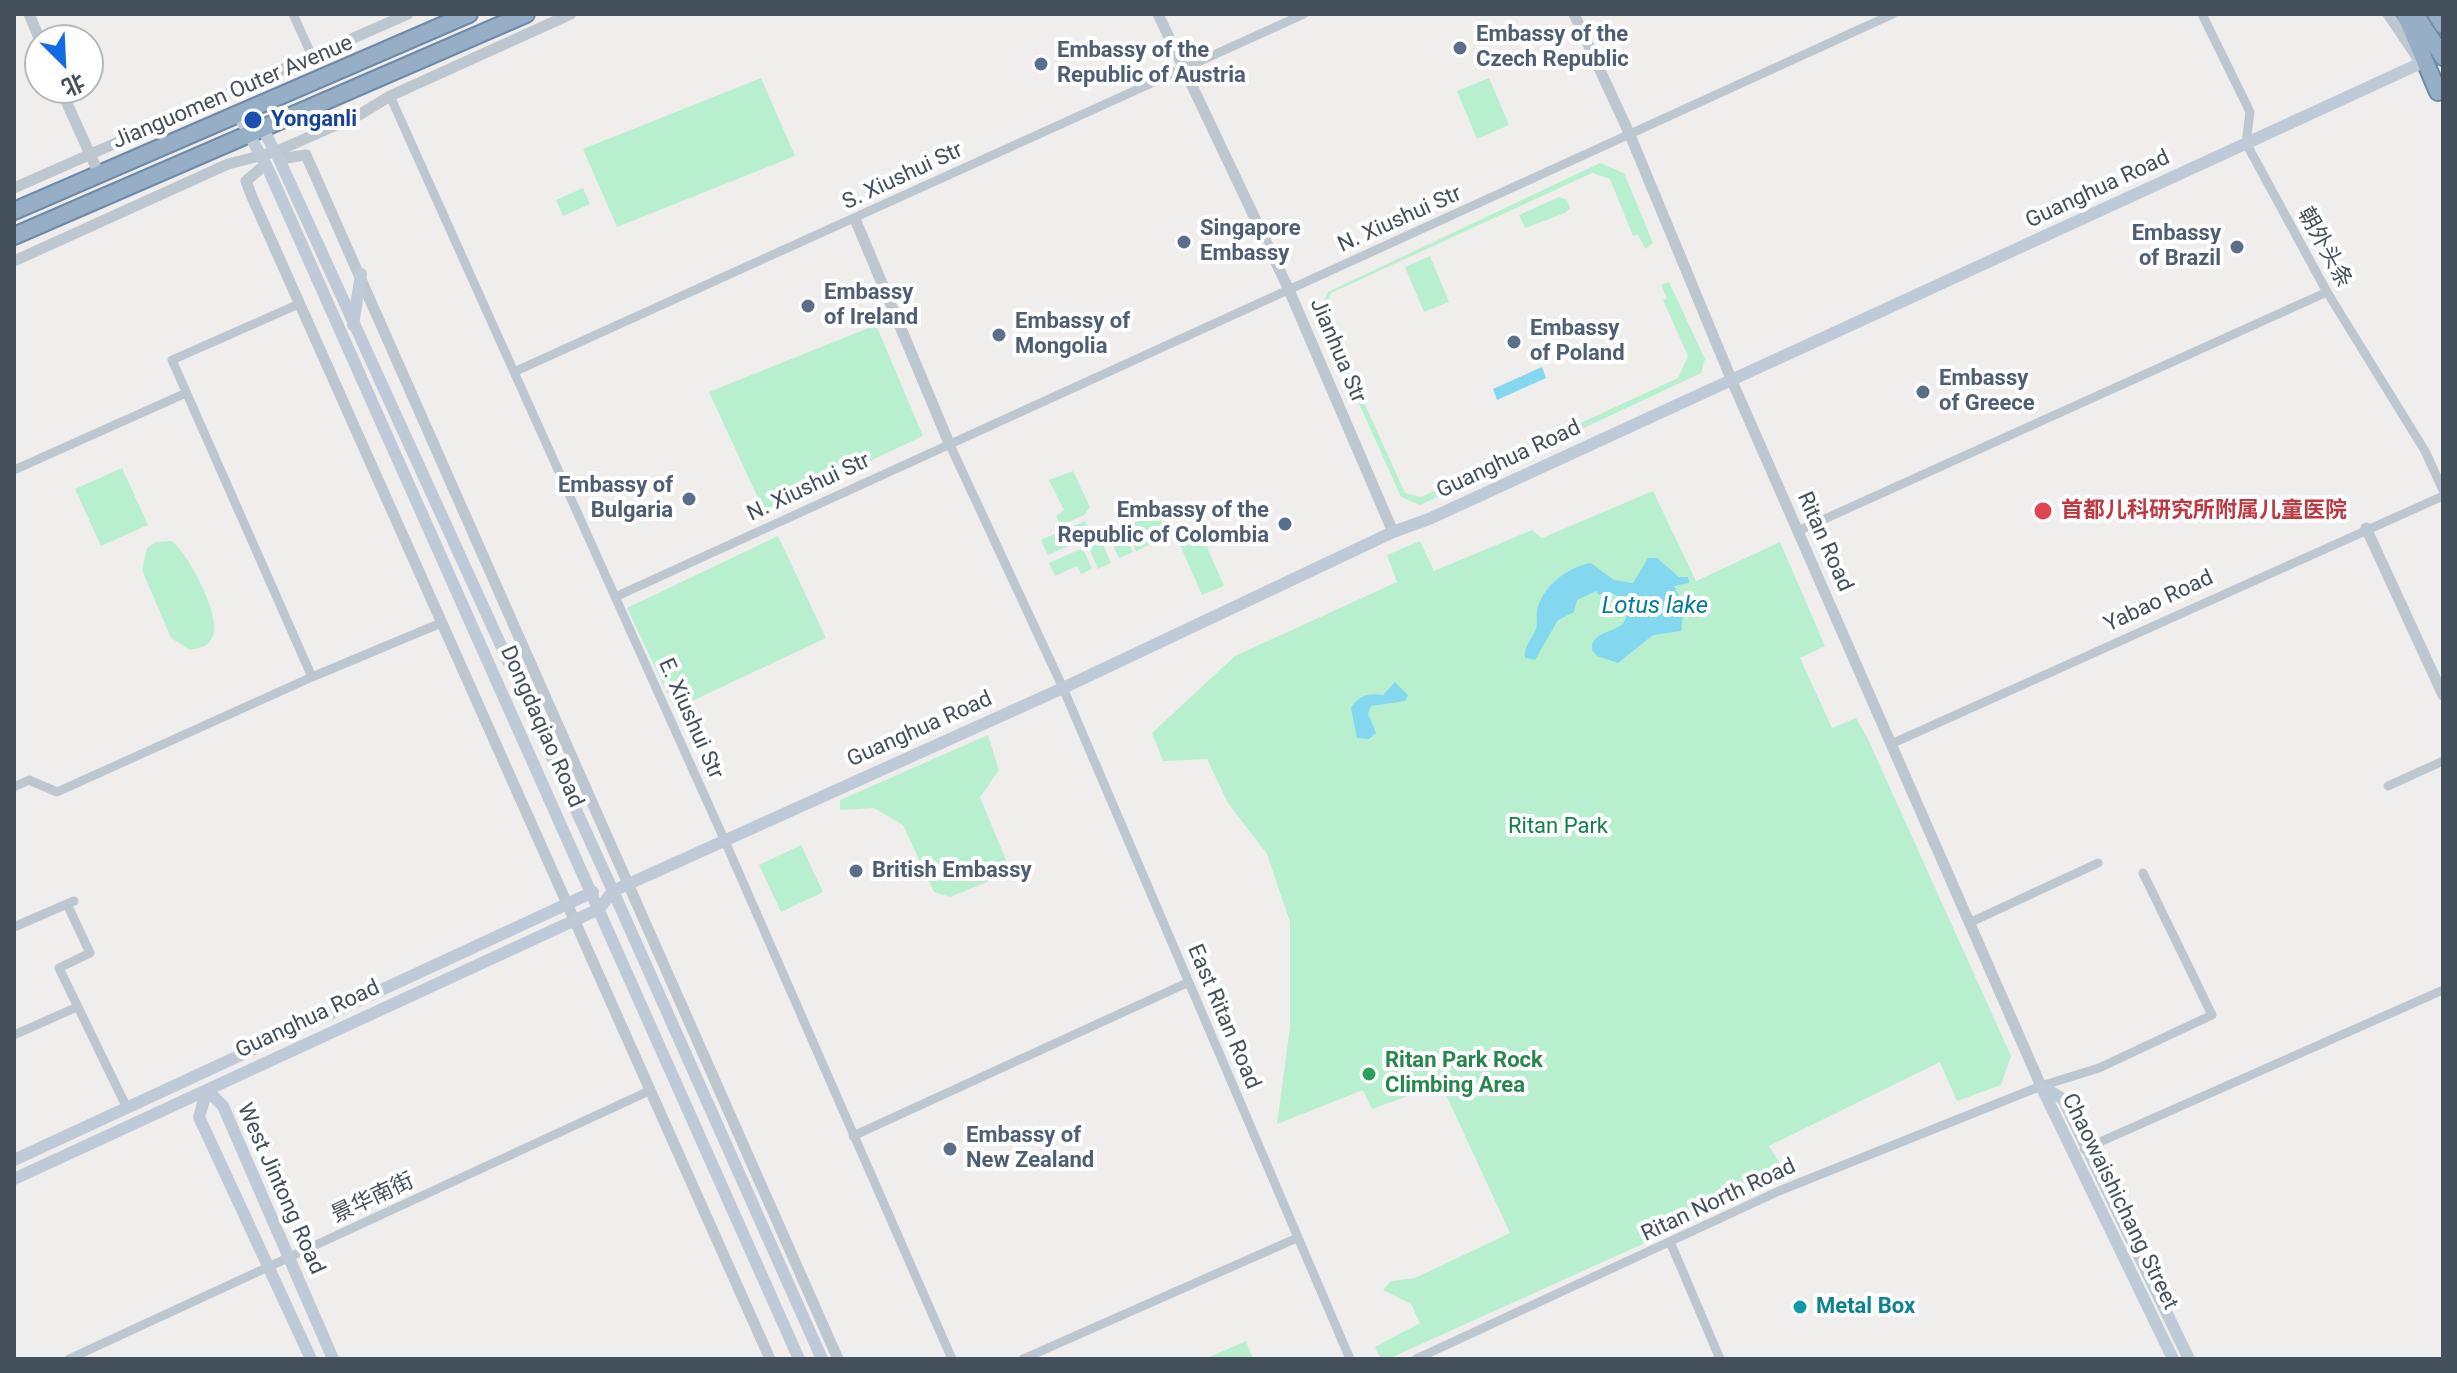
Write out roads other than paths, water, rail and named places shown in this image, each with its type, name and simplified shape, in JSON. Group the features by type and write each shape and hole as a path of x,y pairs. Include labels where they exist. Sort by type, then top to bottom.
{"highway":[{"name":"Jianguomen Outer Avenue","path":"14,211 469,14"},
{"name":"Jianguomen Outer Avenue","path":"14,236 526,14"},
{"path":"2405,14 2440,96"},
{"path":"2415,14 2443,57"},
{"path":"2436,14 2443,25"}],"main road":[{"name":"Guanghua Road","path":"14,1179 599,909 613,891 724,839 1063,688 1393,532 1732,381 2421,63"},
{"name":"Dongdaqiao Road","path":"245,112 263,160 593,892 799,1359"},
{"name":"Dongdaqiao Road","path":"254,132 277,155 613,891 822,1359"},
{"path":"353,325 361,274"},
{"name":"Guanghua Road","path":"14,1160 593,892"},
{"name":"Chaowaishichang Street","path":"2041,1086 2063,1099 2084,1149 2189,1359"},
{"name":"Chaowaishichang Street","path":"2041,1086 2173,1359"},
{"name":"West Jintong Road","path":"311,1359 199,1117 207,1090 223,1106 333,1359"}],"street":[{"path":"293,14 312,56"},
{"name":"Jianguomen Outer Avenue","path":"14,188 408,14"},
{"path":"14,261 228,164 277,155 359,115 390,96 571,14"},
{"name":"Jianhua Str","path":"1158,14 1289,290 1393,532"},
{"name":"S. Xiushui Str","path":"516,371 1304,14"},
{"name":"Ritan Road","path":"1574,14 1630,135 1732,381 2041,1086"},
{"name":"N. Xiushui Str","path":"615,597 1892,14"},
{"name":"朝外头条","path":"2202,14 2250,112 2246,143 2327,292 2425,451 2443,490"},
{"path":"2388,14 2440,96"},
{"name":"E. Xiushui Str","path":"390,96 516,371 952,1359"},
{"path":"67,104 99,174"},
{"path":"277,155 306,155 838,1359"},
{"path":"263,160 246,181 770,1359"},
{"path":"855,219 949,443"},
{"path":"1798,531 2327,292"},
{"path":"299,304 172,360 312,677"},
{"path":"14,470 186,393"},
{"name":"East Ritan Road","path":"949,443 1063,688 1350,1359"},
{"name":"Yabao Road","path":"1891,744 2443,496"},
{"path":"2366,528 2443,695"},
{"path":"14,787 29,780 57,792 312,677 441,623"},
{"path":"2388,786 2443,761"},
{"path":"1969,923 2098,863"},
{"name":"Ritan North Road","path":"1416,1359 1671,1244 1779,1191 2041,1086 2099,1068 2212,1015 2143,873"},
{"name":"Guanghua Road","path":"593,892 613,891"},
{"path":"14,927 71,902 90,953 59,968 127,1108"},
{"path":"853,1136 1189,982"},
{"path":"2084,1149 2443,990"},
{"path":"14,1035 77,1007"},
{"name":"景华南街","path":"69,1359 649,1091"},
{"path":"1023,1359 1297,1238"},
{"path":"1671,1244 1720,1359"},
{"path":"1443,1347 1449,1359"}],"water":[{"path":"1542,367 1546,378 1497,400 1493,389"},
{"name":"Lotus lake","path":"1648,558 1657,558 1679,577 1688,577 1689,583 1674,586 1684,606 1681,631 1653,635 1618,663 1597,656 1592,650 1594,640 1623,624 1629,611 1621,598 1610,592 1599,595 1596,591 1577,600 1574,612 1558,620 1535,660 1525,658 1536,629 1540,602 1557,579 1574,568 1591,563 1614,580 1633,583"},
{"path":"1395,682 1408,695 1405,701 1371,706 1368,714 1376,733 1369,739 1357,738 1351,708 1365,696 1383,695"}],"place":[{"name":"Embassy of the Czech Republic","path":"1460,48"},
{"name":"Embassy of the Republic of Austria","path":"1041,64"},
{"name":"Yonganli","path":"253,120"},
{"name":"Singapore Embassy","path":"1184,242"},
{"name":"Embassy of Brazil","path":"2237,247"},
{"name":"Embassy of Ireland","path":"808,306"},
{"name":"Embassy of Mongolia","path":"999,335"},
{"name":"Embassy of Poland","path":"1514,342"},
{"name":"Embassy of Greece","path":"1923,392"},
{"name":"Embassy of Bulgaria","path":"689,499"},
{"name":"首都儿科研究所附属儿童医院","path":"2043,511"},
{"name":"Embassy of the Republic of Colombia","path":"1285,524"},
{"name":"British Embassy","path":"856,871"},
{"name":"Ritan Park Rock Climbing Area","path":"1369,1074"},
{"name":"Embassy of New Zealand","path":"950,1149"},
{"name":"Metal Box","path":"1800,1307"}],"park label":[{"name":"Ritan Park","path":"1558,827"}]}
